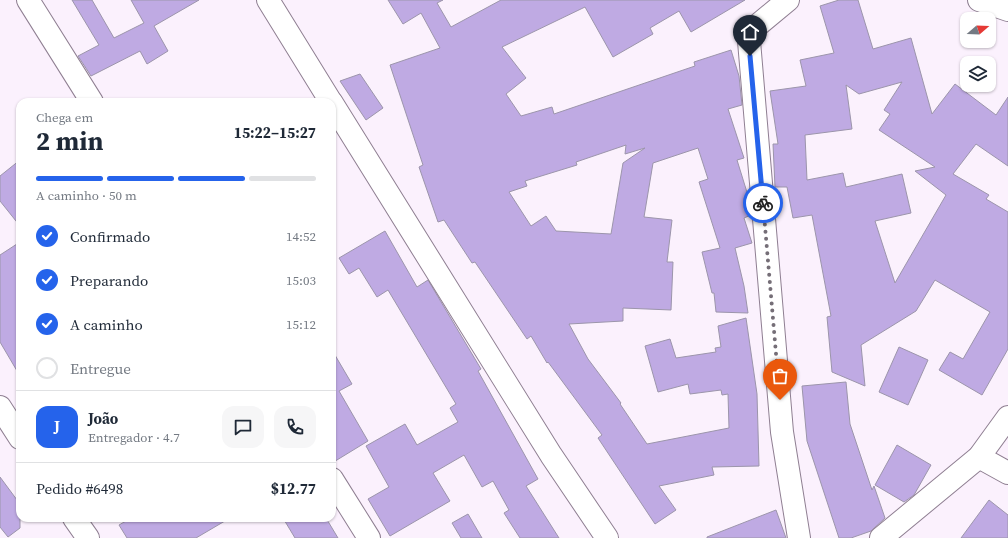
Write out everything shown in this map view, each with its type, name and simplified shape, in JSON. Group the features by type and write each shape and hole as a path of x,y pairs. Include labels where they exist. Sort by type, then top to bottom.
{"street":[{"path":"28,0 89,98"},
{"path":"268,0 329,98"},
{"path":"788,0 753,29 749,41 782,432 800,538"},
{"path":"979,0 1008,10"},
{"path":"336,108 551,455 608,538"},
{"path":"0,407 16,432"},
{"path":"881,538 979,457 1008,416"},
{"path":"979,457 1008,473"},
{"path":"336,485 370,538"},
{"path":"77,522 88,538"}],"building":[{"path":"72,0 92,0 114,38 144,23 131,0 199,0 154,26 168,51 147,64 140,51 91,76 78,56 99,45"},
{"path":"388,0 443,0 437,3 451,27 501,0 745,0 691,32 679,11 650,28 653,34 613,57 585,7 502,47 526,78 506,94 521,116 552,107 554,114 695,66 694,62 731,50 739,76 742,105 728,109 744,158 737,160 750,202 751,215 744,218 752,243 735,248 744,286 748,313 716,312 714,293 712,293 702,252 720,248 699,182 708,179 698,148 653,163 644,217 672,220 667,262 673,262 671,310 623,308 623,321 569,324 588,359 621,403 620,404 647,444 729,428 728,394 722,395 721,390 690,394 688,384 658,392 645,346 670,339 676,358 716,352 715,348 721,347 718,326 746,318 757,394 759,466 712,467 714,475 659,486 676,510 655,524 598,438 602,435 548,362 547,363 531,336 527,339 475,262 472,263 444,220 438,222 419,167 423,165 390,65 440,48 421,13 403,24","holes":["626,145 625,154 645,148 623,163 611,234 556,231 546,216 531,226 509,192 527,186 525,181 577,165 576,162"]},
{"path":"839,0 858,0 873,49 911,38 932,114 955,84 960,88 960,92 966,92 996,115 1008,97 1008,166 976,144 953,174 989,195 986,199 1008,212 1008,349 982,395 939,370 950,352 963,359 990,312 935,280 916,311 861,345 865,386 832,372 827,317 831,316 812,215 793,218 787,187 775,187 773,144 778,144 770,91 806,86 800,60 834,53 820,6","holes":["902,82 884,110 890,114 879,130 935,167 915,171 946,195 895,283 875,221 911,213 902,174 846,187 843,173 807,180 805,135 852,129 846,85 859,94"]},
{"path":"360,74 383,108 366,120 340,81"},
{"path":"16,163 16,221 0,201 0,176"},
{"path":"385,231 417,287 428,280 481,369 478,371 538,479 526,486 559,538 520,538 504,513 509,510 493,481 482,487 464,455 433,473 450,501 390,536 368,499 389,487 366,446 405,424 417,445 458,422 450,408 456,404 388,290 377,297 359,268 349,274 339,258"},
{"path":"16,245 16,369 0,342 0,255"},
{"path":"899,347 928,360 908,405 879,392"},
{"path":"336,357 352,384 339,391 368,441 336,461"},
{"path":"846,382 850,424 872,490 874,486 885,518 871,531 851,538 839,538 807,441 802,386"},
{"path":"897,445 931,465 914,495 904,502 875,485"},
{"path":"0,477 16,499 16,522 20,522 20,528 8,537 0,527"},
{"path":"989,500 1008,515 1008,538 961,538"},
{"path":"776,510 786,538 707,538 707,537"},
{"path":"468,514 482,538 461,538 452,523"},
{"path":"124,522 223,522 196,538 127,538 119,525"},
{"path":"285,522 328,522 338,538 295,538"}],"way so far":[{"path":"763,203 780,400"}],"route":[{"path":"750,56 763,203"}]}
